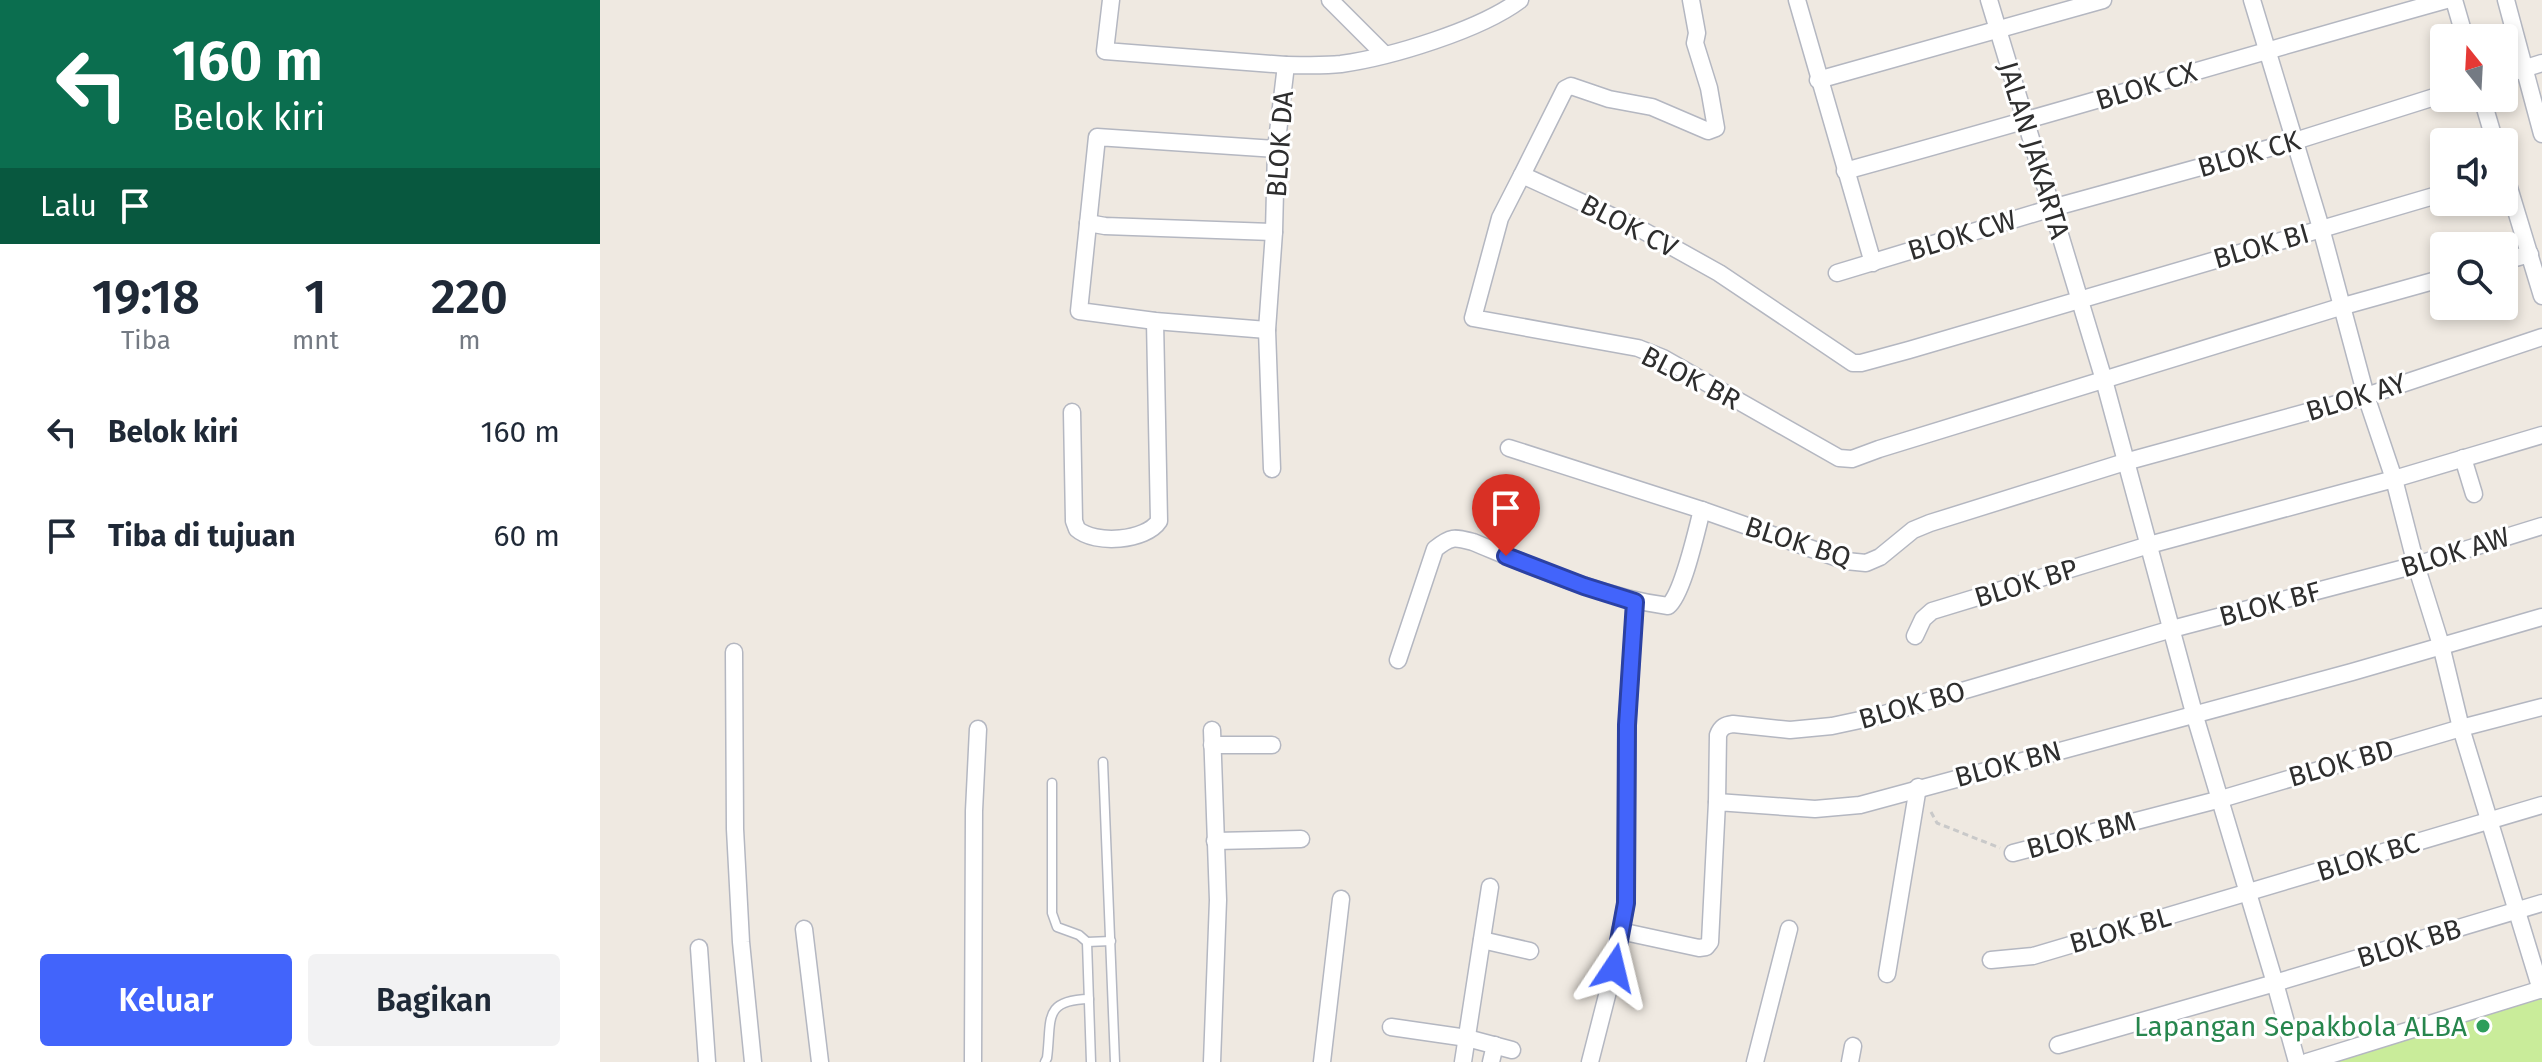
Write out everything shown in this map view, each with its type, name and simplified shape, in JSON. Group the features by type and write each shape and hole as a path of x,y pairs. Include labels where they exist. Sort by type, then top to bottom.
{"street":[{"path":"1111,0 1105,51 1286,65"},
{"path":"1330,0 1384,54"},
{"name":"BLOK DA","path":"1272,469 1267,330 1276,149 1286,65 1341,64 1442,38 1495,16 1520,0"},
{"path":"1522,175 1567,87 1571,86 1609,99 1652,107 1708,131 1716,128 1709,88 1695,43 1697,33 1691,0"},
{"path":"1797,0 1873,263"},
{"name":"JALAN JAKARTA","path":"1989,0 2104,380 2194,713 2297,1062"},
{"path":"1818,80 2103,0"},
{"path":"2252,0 2321,228 2366,396 2394,479 2461,728 2541,990 2307,1062"},
{"name":"BLOK CX","path":"1845,171 2026,122 2446,0"},
{"path":"2454,0 2461,24"},
{"path":"2506,0 2508,24"},
{"path":"2518,70 2542,63"},
{"path":"2518,83 2542,134"},
{"name":"BLOK CK","path":"2052,208 2295,141 2430,98"},
{"path":"1267,330 1079,311 1097,137 1276,149"},
{"name":"BLOK BR","path":"1522,175 1500,218 1473,318 1638,348 1663,358 1839,458 1852,459 2104,380"},
{"name":"BLOK CV","path":"1522,175 1642,230 1719,273 1853,363"},
{"name":"BLOK BI","path":"1853,363 2430,197"},
{"name":"BLOK CW","path":"1837,273 2052,208"},
{"path":"2518,216 2542,296"},
{"path":"1088,223 1274,232"},
{"path":"2518,257 2530,254"},
{"path":"2104,380 2430,282"},
{"path":"1072,412 1074,521 1077,529 1093,538 1136,537 1153,529 1159,521 1155,321"},
{"name":"BLOK AY","path":"2125,462 2366,396 2542,337"},
{"name":"BLOK BP","path":"1915,636 1923,619 1932,611 2149,545 2394,479 2542,435"},
{"name":"BLOK BQ","path":"1509,448 1702,510 1846,561 1866,563 1880,557 1913,530 1930,523 2125,462"},
{"path":"2463,458 2474,494"},
{"path":"1398,660 1435,549 1445,541 1454,537 1473,542 1584,586 1635,602 1668,606 1672,604 1684,575 1702,510"},
{"name":"BLOK AW","path":"2368,578 2542,526"},
{"name":"BLOK BF","path":"2172,629 2368,578"},
{"path":"1590,1062 1614,968 1626,903 1627,725 1635,602"},
{"name":"BLOK BN","path":"1717,802 1815,809 1860,805 2352,672 2542,617"},
{"name":"BLOK BO","path":"1717,802 1718,735 1726,725 1790,730 1832,726 1874,717 2172,629"},
{"path":"734,652 737,857 744,979 753,1062"},
{"name":"BLOK BD","path":"2221,799 2542,707"},
{"path":"973,1062 974,811 978,729"},
{"path":"1212,1062 1218,900 1212,738 1272,745"},
{"path":"1887,974 1922,786"},
{"name":"BLOK BM","path":"2013,853 2221,799"},
{"path":"1620,931 1706,947 1712,936 1717,802"},
{"name":"BLOK BC","path":"2248,893 2542,805"},
{"path":"1215,841 1301,839"},
{"path":"1463,1062 1490,887"},
{"name":"BLOK BL","path":"1991,960 2033,956 2248,893"},
{"path":"1322,1062 1341,899"},
{"name":"BLOK BB","path":"2058,1045 2542,903"},
{"path":"804,929 820,1062"},
{"path":"1755,1062 1789,929"},
{"path":"1482,940 1530,951"},
{"path":"699,948 707,1062"},
{"path":"1391,1027 1467,1038 1493,1054 1512,1050"}],"lane":[{"path":"1103,762 1115,1062"},
{"path":"1052,783 1052,913 1057,927 1079,935 1087,942 1111,941"},
{"path":"1087,942 1091,1062"},
{"path":"1045,1062 1055,1008 1062,1002 1089,999"}],"path":[{"name":"BLOK BM","path":"1922,786 1928,808 1937,823 2013,853"}],"green space":[{"name":"Lapangan Sepakbola ALBA","path":"2542,989 2542,1062 2307,1062"}],"place":[{"name":"Lapangan Sepakbola ALBA","path":"2483,1026"}],"route":[{"path":"1506,556 1635,602 1627,725 1626,903 1614,968"}]}
